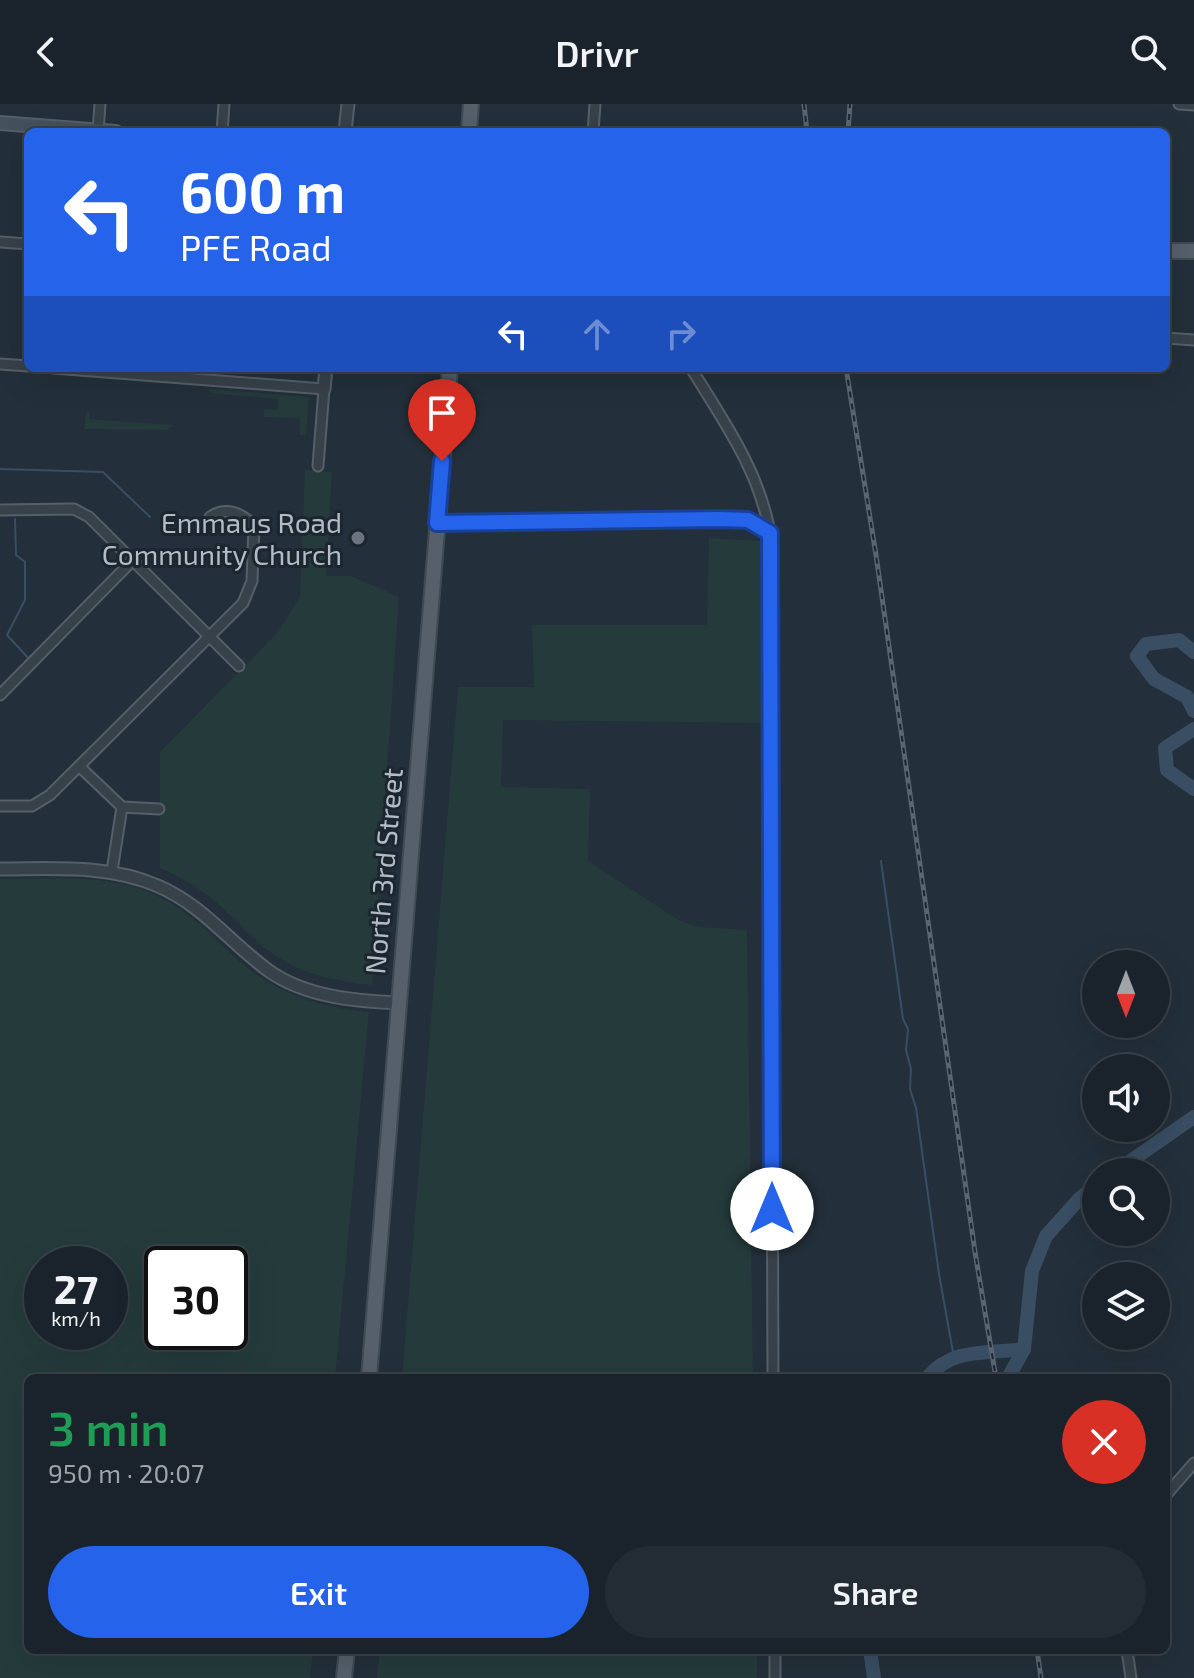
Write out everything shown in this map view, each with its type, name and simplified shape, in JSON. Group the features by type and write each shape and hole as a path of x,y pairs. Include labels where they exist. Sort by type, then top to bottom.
{"main road":[{"path":"469,128 471,104"},
{"path":"0,123 61,128"},
{"path":"1170,251 1194,251"},
{"name":"North 3rd Street","path":"369,1374 450,372"},
{"path":"344,1678 347,1654"}],"street":[{"path":"98,128 100,104"},
{"path":"222,128 224,104"},
{"path":"345,128 348,104"},
{"path":"593,128 595,104"},
{"path":"1179,104 1194,105"},
{"path":"0,242 24,244"},
{"path":"1170,338 1194,340"},
{"path":"0,364 24,366"},
{"path":"170,372 324,389"},
{"path":"318,466 326,372"},
{"path":"693,372 751,467 766,510 770,533 773,1374"},
{"path":"0,510 74,509 82,512 239,666"},
{"path":"0,806 41,803 243,603 252,581 254,526 244,515 227,511 210,517"},
{"path":"437,523 720,519 748,520 770,533"},
{"path":"0,694 132,561"},
{"path":"80,767 122,807 159,809"},
{"path":"112,871 122,807"},
{"path":"0,869 112,871 155,884 197,907 271,972 293,984 346,998 399,1003"},
{"path":"1170,1490 1194,1463"},
{"path":"775,1654 775,1678"},
{"path":"1128,1654 1131,1678"}],"green space":[{"path":"210,389 309,397 306,435 300,435 300,418 264,417 264,409 277,410 278,399 210,393"},
{"path":"86,412 89,412 89,419 173,425 168,430 84,429"},
{"path":"305,470 332,472 326,576 351,576 399,597 372,985 321,976 284,961 258,943 204,893 160,868 160,752 279,631 300,596"},
{"path":"709,538 761,541 763,723 503,720 501,787 590,789 588,861 677,919 698,927 747,930 753,1374 402,1374 458,687 534,687 532,625 707,625"},
{"path":"60,878 100,881 139,889 170,902 268,982 317,1003 369,1012 335,1374 24,1374 24,1654 313,1654 310,1678 0,1678 0,879"},
{"path":"380,1654 757,1654 757,1678 377,1678"}],"waterway":[{"path":"0,469 103,472 150,517"},
{"path":"15,519 16,555 25,562 25,600 7,635 30,660"},
{"path":"1194,652 1179,640 1146,644 1137,656 1154,679 1187,697 1194,711"},
{"path":"1194,729 1165,748 1167,770 1194,789"},
{"path":"881,861 903,1019 908,1029 906,1050 911,1069 910,1089 916,1108 954,1358"},
{"path":"1135,1158 1194,1117"},
{"path":"1010,1374 1024,1349 1032,1271 1046,1236 1082,1196"},
{"path":"931,1374 959,1357 1024,1349"},
{"path":"871,1654 874,1678"}],"railway":[{"path":"804,104 807,128"},
{"path":"848,128 850,104"},
{"path":"847,372 995,1374"},
{"path":"1038,1654 1041,1678"}],"place":[{"name":"Emmaus Road Community Church","path":"358,538"}],"route":[{"path":"442,461 437,523 720,519 748,520 770,533 772,1209"}]}
